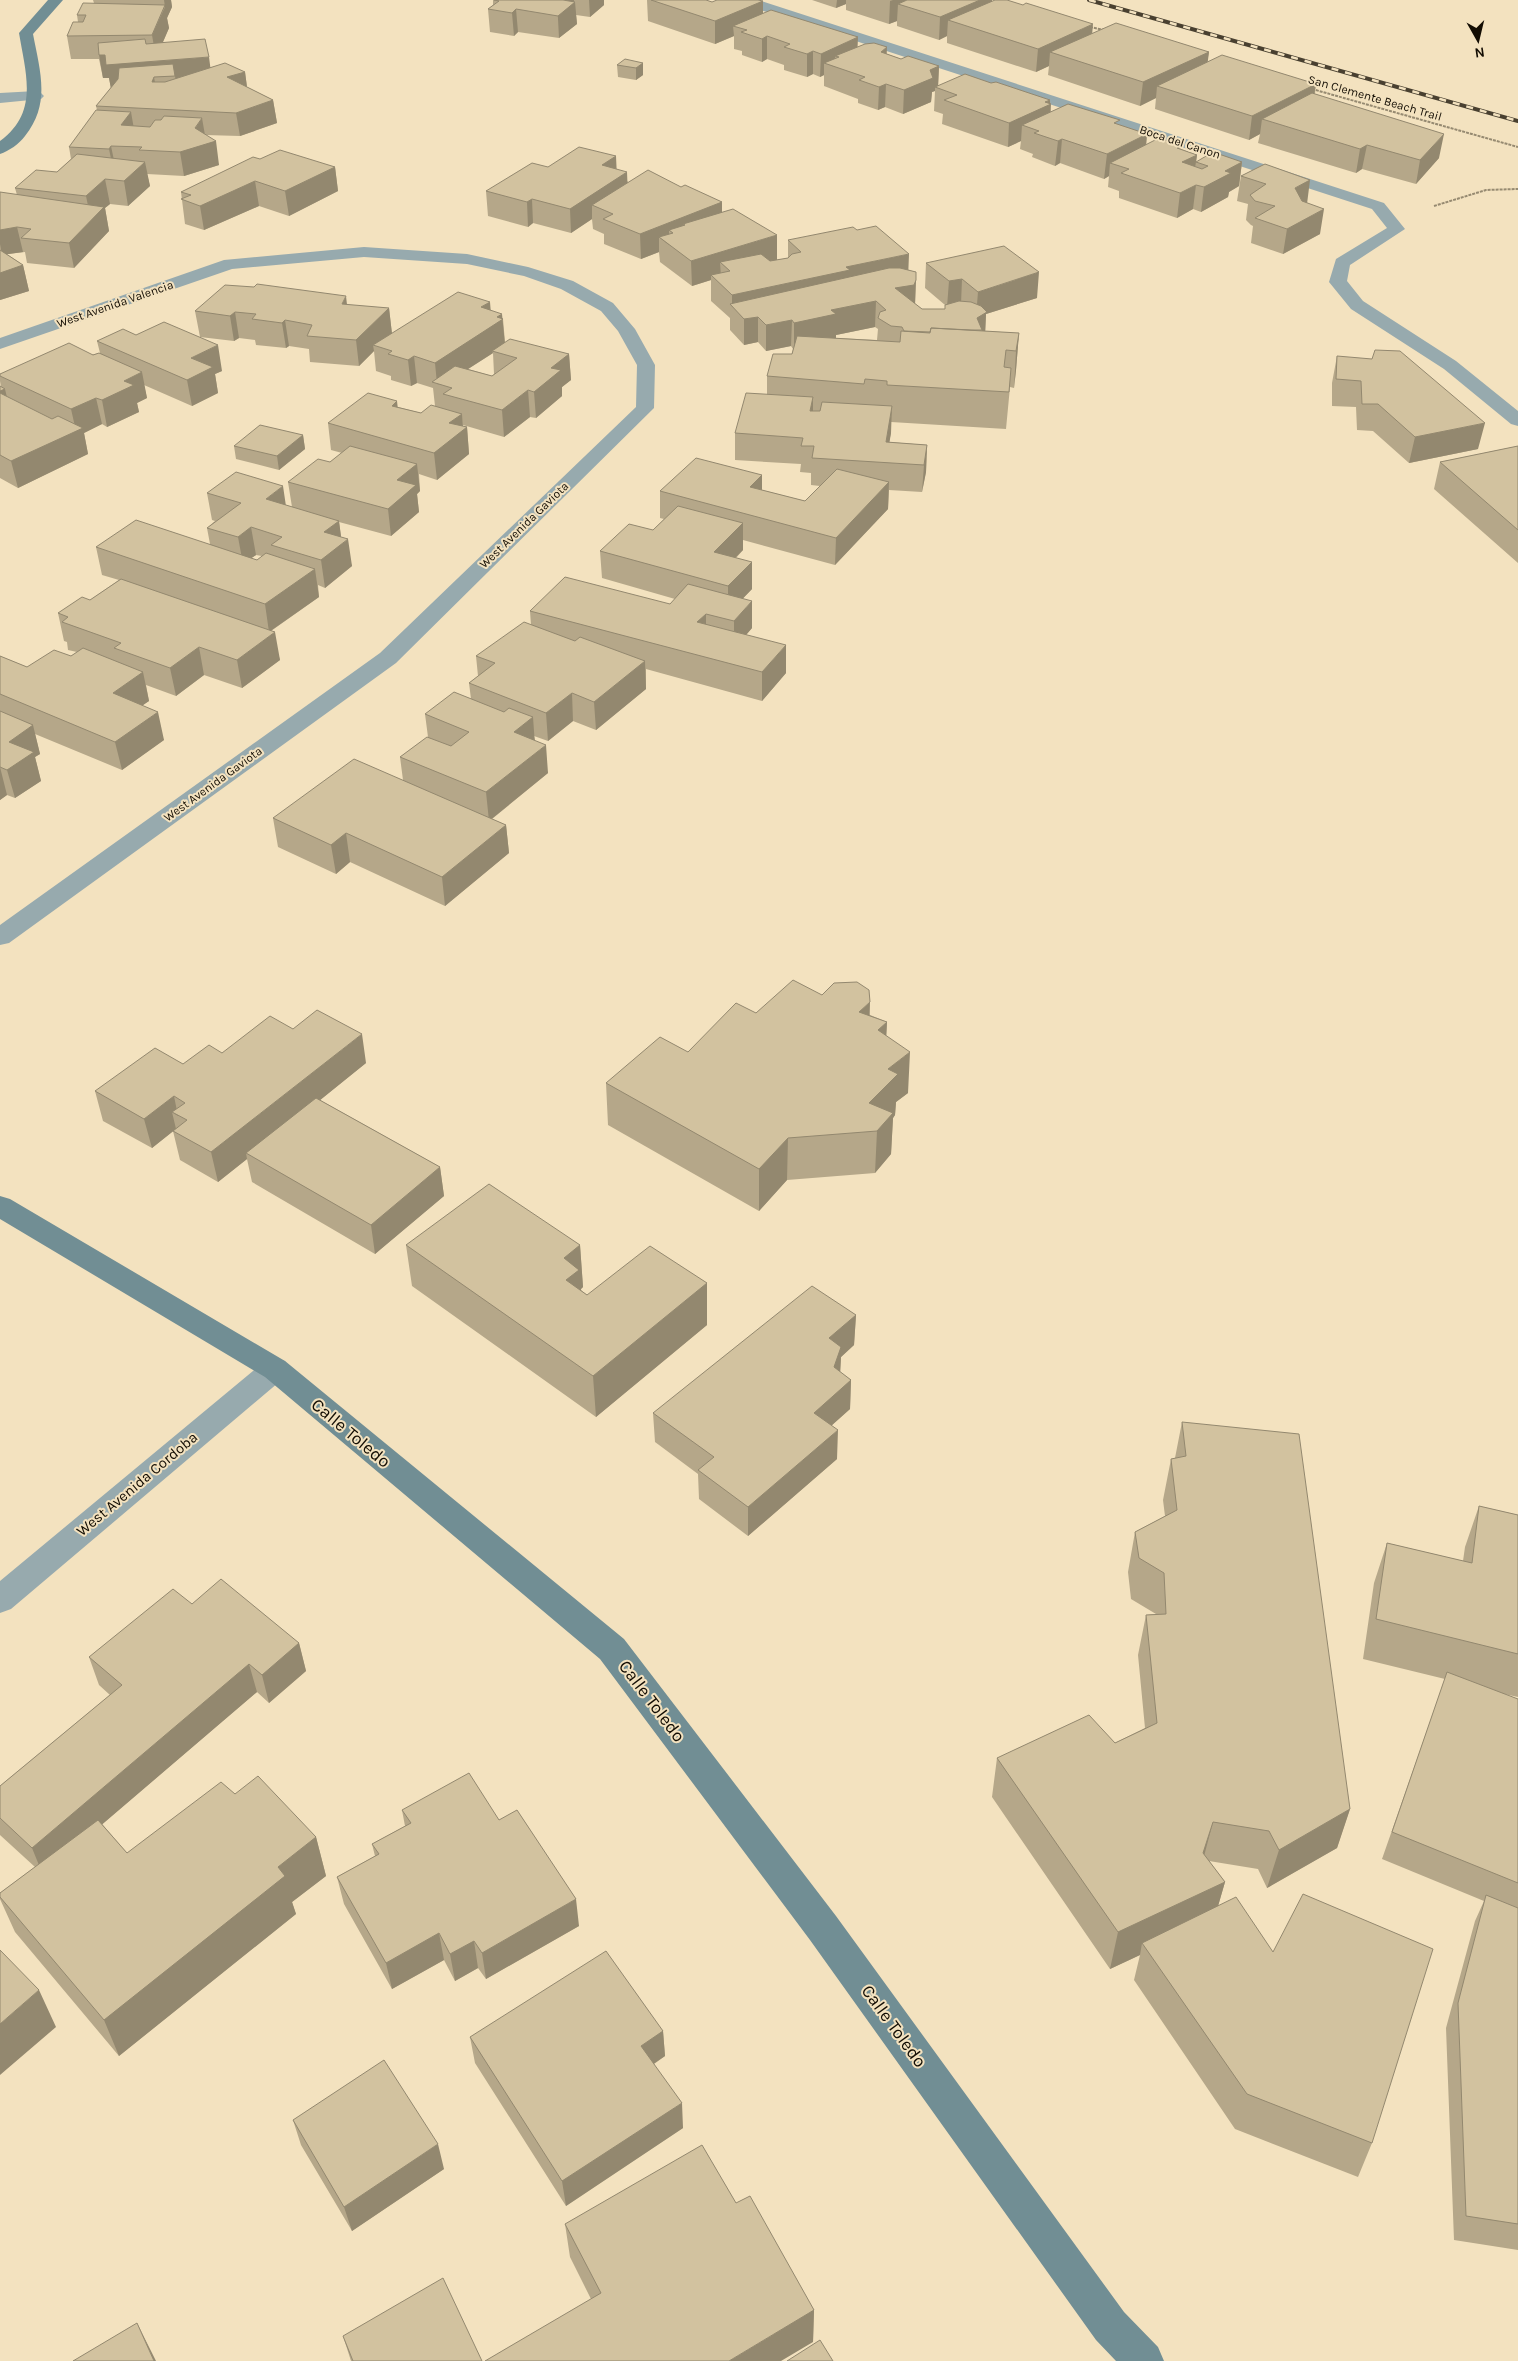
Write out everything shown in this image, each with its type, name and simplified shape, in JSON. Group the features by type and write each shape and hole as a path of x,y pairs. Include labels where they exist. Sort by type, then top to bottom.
{"street":[{"path":"0,149 16,139 33,114 36,96 26,33 56,0"},
{"name":"Boca del Canon","path":"744,0 1378,206"},
{"path":"0,98 36,96"},
{"path":"1378,206 1397,229 1342,262 1338,282 1357,305 1450,365 1518,420"},
{"name":"West Avenida Gaviota","path":"0,938 388,658 645,408 646,365 626,329 607,307 567,285 528,272 467,258 364,252 230,264"},
{"name":"West Avenida Valencia","path":"0,344 230,264"},
{"name":"Calle Toledo","path":"0,1206 274,1370 612,1649 823,1928 1110,2326 1144,2361"},
{"name":"West Avenida Cordoba","path":"0,1600 274,1370"}],"path":[{"path":"1091,27 1110,32"},
{"name":"San Clemente Beach Trail","path":"1309,88 1518,147"},
{"path":"1378,206 1438,206 1486,190 1518,189"}],"building":[{"path":"494,0 563,0 575,2 558,16 516,9 512,13 488,9 499,1"},
{"path":"651,0 706,0 712,2 717,0 763,1 715,21"},
{"path":"907,0 980,0 940,17 898,4"},
{"path":"995,0 1007,0 1023,5 1026,3 1093,24 1038,49 948,20"},
{"path":"83,3 165,5 152,35 67,36 73,22 83,22 86,15 77,15"},
{"path":"771,10 858,37 821,54 813,51 807,54 784,47 790,44 767,36 762,39 741,32 747,30 733,26"},
{"path":"1116,23 1209,52 1143,82 1050,52"},
{"path":"145,39 146,44 205,39 209,57 106,65 105,55 99,55 98,43"},
{"path":"874,43 887,47 881,52 901,59 908,56 939,66 930,70 933,78 904,90 886,84 879,87 859,80 865,77 824,63 839,57 835,56 865,44"},
{"path":"1222,55 1316,84 1252,116 1157,86"},
{"path":"625,59 643,63 636,68 617,65"},
{"path":"225,63 245,72 227,77 273,100 236,113 96,106 118,79 119,68 173,64 175,76 154,77 152,82 165,82"},
{"path":"965,74 1050,100 1045,102 1051,104 1009,123 944,100 957,95 935,87"},
{"path":"1312,93 1444,134 1420,160 1367,145 1360,149 1262,119"},
{"path":"1068,104 1120,120 1114,123 1147,134 1107,154 1062,139 1058,141 1034,133 1039,131 1022,125"},
{"path":"96,110 131,112 121,125 150,127 155,120 161,120 164,116 202,118 195,128 216,141 180,152 139,150 142,147 111,146 109,149 69,147"},
{"path":"1159,138 1181,145 1177,148 1197,155 1182,162 1202,169 1208,166 1196,162 1213,152 1242,162 1225,171 1231,173 1204,187 1196,185 1180,193 1121,173 1129,169 1110,163"},
{"path":"579,147 616,156 602,165 627,172 570,209 532,199 527,202 486,191 532,163 548,167"},
{"path":"280,150 335,167 285,191 255,181 200,206 181,199 191,195 181,192 253,157 260,159"},
{"path":"77,154 145,162 124,181 105,179 86,196 15,188 36,170 57,172"},
{"path":"1265,164 1310,180 1295,188 1302,201 1324,209 1287,229 1255,218 1275,206 1255,201 1250,195 1266,184 1241,176"},
{"path":"648,170 681,187 685,185 722,202 640,234 603,219 613,214 592,205"},
{"path":"0,192 104,207 69,243 21,238 31,229 17,227 0,230"},
{"path":"733,209 777,235 691,261 659,237 673,233 669,230 685,225 683,224"},
{"path":"876,226 909,254 846,267 850,270 732,295 711,275 730,271 720,262 761,254 770,261 788,258 792,254 801,252 788,240 853,227 857,230"},
{"path":"1004,246 1039,272 978,292 962,279 949,281 926,263"},
{"path":"0,250 23,265 0,273"},
{"path":"889,268 900,268 916,272 914,285 895,288 922,309 945,309 945,305 959,301 971,302 981,306 987,312 977,318 982,330 931,328 930,332 904,331 902,327 891,326 878,318 880,312 886,310 876,301 831,310 836,314 794,323 792,320 766,325 758,317 744,319 730,304"},
{"path":"257,284 346,296 342,304 389,308 356,340 307,336 312,325 285,320 282,323 252,319 256,314 235,312 230,316 195,311 225,285 254,287"},
{"path":"458,292 490,302 481,307 502,314 497,317 503,319 435,363 414,356 408,360 388,354 392,351 373,345"},
{"path":"164,322 218,345 191,358 213,367 187,380 97,341 123,329 136,335"},
{"path":"931,328 1019,333 1016,351 1006,350 1004,367 1011,368 1009,392 887,385 887,381 865,379 864,384 767,376 773,354 792,354 797,336 900,342 901,331 930,333"},
{"path":"510,339 569,354 551,368 561,370 534,392 528,390 502,410 443,394 452,388 432,382 455,366 492,376 517,358 492,351"},
{"path":"69,343 93,355 99,353 142,372 124,381 134,385 102,400 96,398 71,409 0,376 0,374"},
{"path":"1375,350 1400,351 1485,423 1415,437 1378,404 1362,404 1361,381 1336,379 1337,356 1372,359"},
{"path":"0,393 52,419 58,416 83,428 11,461 0,455"},
{"path":"368,393 397,401 392,406 421,413 431,405 462,414 449,423 467,427 434,453 328,423"},
{"path":"746,393 813,397 810,411 820,411 822,402 892,406 886,442 927,445 924,465 812,458 814,446 801,446 803,438 735,433"},
{"path":"260,425 303,435 277,456 234,446"},
{"path":"350,446 417,464 397,480 416,485 388,509 288,482 318,459 330,462"},
{"path":"1518,446 1518,530 1440,462"},
{"path":"696,458 762,475 750,487 805,501 837,469 889,482 836,538 660,491"},
{"path":"236,472 283,486 266,499 339,521 324,532 348,539 321,560 271,545 282,537 251,527 238,537 207,528 241,503 207,493"},
{"path":"678,506 743,523 714,552 752,562 728,586 600,551 629,524 653,530"},
{"path":"136,520 257,560 266,553 315,569 265,604 96,547"},
{"path":"565,577 670,604 688,584 752,601 734,621 706,614 697,622 786,645 762,672 530,611"},
{"path":"121,579 275,632 237,660 199,647 170,668 114,648 121,643 62,622 68,617 58,613 82,597 90,600"},
{"path":"524,622 575,641 580,637 645,661 594,702 572,693 546,713 469,683 495,663 476,656"},
{"path":"83,648 143,672 113,693 158,712 115,742 0,694 0,656 27,667 54,650 71,656"},
{"path":"454,692 504,712 509,708 533,717 514,732 546,745 486,792 400,757 427,737 451,746 469,732 425,714"},
{"path":"0,711 33,725 9,742 34,752 7,770 0,767"},
{"path":"354,759 506,825 442,877 346,833 331,845 273,818"},
{"path":"793,980 822,995 834,983 857,982 869,990 870,1002 859,1012 887,1022 878,1030 910,1052 888,1069 898,1074 869,1103 893,1113 877,1131 788,1138 759,1169 606,1083 660,1037 688,1052 736,1003 756,1013"},
{"path":"317,1010 362,1034 211,1152 173,1131 187,1120 172,1112 185,1103 174,1096 144,1119 95,1091 155,1048 183,1064 209,1045 222,1053 270,1016 293,1029"},
{"path":"316,1098 440,1167 371,1225 246,1153"},
{"path":"489,1184 580,1245 564,1258 579,1270 566,1280 587,1295 650,1246 707,1283 593,1376 406,1245"},
{"path":"812,1286 856,1315 829,1338 841,1347 834,1367 851,1380 814,1413 838,1430 748,1507 698,1470 714,1457 653,1413"},
{"path":"1182,1422 1299,1434 1350,1809 1279,1850 1269,1831 1213,1822 1203,1853 1225,1882 1118,1932 997,1758 1089,1715 1115,1743 1157,1723 1146,1615 1166,1614 1164,1573 1139,1558 1135,1532 1177,1510 1171,1459 1186,1456"},
{"path":"1479,1506 1518,1515 1518,1654 1376,1619 1387,1543 1472,1563"},
{"path":"221,1579 299,1643 262,1675 249,1664 32,1848 0,1818 0,1786 122,1685 89,1657 173,1589 192,1604"},
{"path":"1447,1672 1518,1699 1518,1883 1392,1832"},
{"path":"469,1773 499,1820 517,1810 576,1899 482,1953 474,1941 450,1954 439,1933 386,1963 337,1877 379,1854 372,1844 411,1823 402,1810"},
{"path":"258,1776 316,1837 278,1867 285,1876 104,2020 0,1897 0,1893 98,1820 127,1853 221,1782 235,1794"},
{"path":"1303,1894 1433,1949 1372,2143 1247,2094 1142,1943 1236,1897 1273,1952"},
{"path":"1486,1895 1518,1908 1518,2224 1466,2216 1458,2003"},
{"path":"0,1950 39,1990 0,2024"},
{"path":"606,1951 663,2031 641,2046 682,2103 562,2181 470,2037"},
{"path":"384,2060 438,2144 344,2207 293,2120"},
{"path":"702,2145 736,2203 750,2196 814,2310 729,2361 485,2361 601,2293 565,2224"},
{"path":"443,2278 482,2361 353,2361 343,2336"},
{"path":"137,2323 154,2361 73,2361"},
{"path":"820,2340 833,2361 787,2361"}],"railway":[{"path":"1089,0 1518,121"}]}
